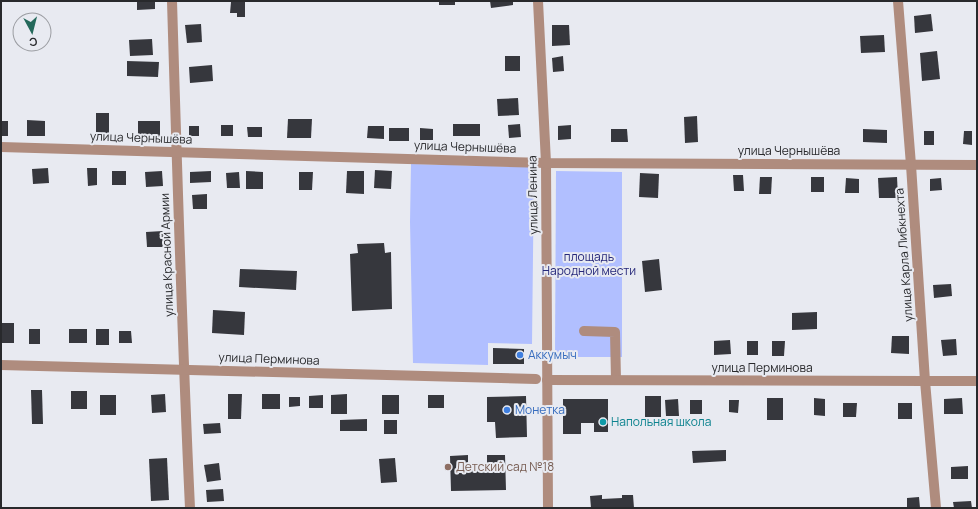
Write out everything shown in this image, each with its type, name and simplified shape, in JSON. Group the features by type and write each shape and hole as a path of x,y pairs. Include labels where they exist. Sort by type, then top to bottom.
{"street":[{"name":"улица Красной Армии","path":"172,1 176,152 190,508"},
{"name":"улица Ленина","path":"538,1 546,162 548,508"},
{"name":"улица Карла Либкнехта","path":"898,1 911,165 925,381 936,508"},
{"name":"улица Чернышёва","path":"1,147 546,162 977,165"},
{"path":"584,331 615,332 616,380"},
{"name":"улица Перминова","path":"1,365 536,379"},
{"name":"улица Перминова","path":"547,380 977,381"}],"green space":[{"path":"411,164 534,167 532,344 488,343 488,365 413,363 410,222"},
{"name":"площадь Народной мести","path":"556,171 622,172 622,357 555,357"}],"building":[{"path":"137,1 155,1 155,9 137,10"},
{"path":"439,1 455,1 455,5 439,5"},
{"path":"490,1 513,1 513,5 491,8"},
{"path":"231,2 245,2 245,17 237,17 237,13 230,13"},
{"path":"931,14 933,31 915,33 914,16"},
{"path":"201,24 202,42 187,43 185,25"},
{"path":"552,25 569,25 570,45 552,46"},
{"path":"884,35 885,52 861,53 860,36"},
{"path":"152,39 153,55 130,56 129,40"},
{"path":"937,51 940,79 922,81 920,53"},
{"path":"505,56 520,56 520,71 505,71"},
{"path":"563,56 564,71 553,72 552,58"},
{"path":"127,61 159,62 158,77 127,76"},
{"path":"212,65 213,81 190,83 189,67"},
{"path":"518,98 519,115 498,116 497,99"},
{"path":"96,113 109,113 109,137 96,137"},
{"path":"697,116 698,142 685,143 684,117"},
{"path":"288,119 312,119 311,138 287,138"},
{"path":"27,120 45,121 45,136 27,136"},
{"path":"1,121 8,121 8,136 1,136"},
{"path":"138,121 160,121 160,137 138,137"},
{"path":"453,124 480,124 480,136 453,136"},
{"path":"520,124 521,137 509,138 508,125"},
{"path":"221,125 233,125 233,136 221,136"},
{"path":"571,125 571,139 558,140 558,126"},
{"path":"189,126 199,126 199,136 189,136"},
{"path":"368,126 384,126 384,139 367,138"},
{"path":"247,127 262,127 262,137 248,137"},
{"path":"389,128 409,128 409,141 389,141"},
{"path":"420,128 433,129 433,140 420,140"},
{"path":"611,129 627,129 628,142 611,142"},
{"path":"863,129 887,130 887,143 863,142"},
{"path":"924,131 934,131 934,145 924,145"},
{"path":"964,131 972,131 972,145 963,144"},
{"path":"48,168 49,183 33,184 32,169"},
{"path":"87,168 97,168 97,185 88,186"},
{"path":"375,170 392,171 391,189 374,188"},
{"path":"112,171 126,171 126,185 112,185"},
{"path":"162,171 163,186 146,187 145,172"},
{"path":"211,171 211,182 190,183 190,172"},
{"path":"246,171 263,172 263,189 246,189"},
{"path":"347,171 364,171 364,194 346,193"},
{"path":"239,172 240,188 227,188 226,173"},
{"path":"299,172 313,172 312,190 299,190"},
{"path":"640,173 659,174 658,198 639,197"},
{"path":"733,175 743,175 744,191 734,191"},
{"path":"760,177 772,177 771,194 759,194"},
{"path":"811,177 824,177 824,192 811,192"},
{"path":"897,177 898,198 879,198 878,178"},
{"path":"846,178 859,179 859,193 845,193"},
{"path":"941,178 942,190 930,191 930,179"},
{"path":"207,194 207,209 193,209 192,195"},
{"path":"163,231 164,247 147,247 146,232"},
{"path":"384,243 385,253 391,252 392,309 352,311 350,254 358,253 357,244"},
{"path":"659,259 662,290 645,292 642,261"},
{"path":"240,269 297,271 296,290 239,287"},
{"path":"951,284 952,296 934,298 933,285"},
{"path":"213,310 245,312 244,335 212,333"},
{"path":"817,312 817,329 792,330 792,313"},
{"path":"1,323 14,323 14,343 1,343"},
{"path":"29,329 40,329 40,344 29,344"},
{"path":"69,329 87,329 87,343 69,343"},
{"path":"96,329 109,329 109,345 96,345"},
{"path":"119,331 131,331 132,343 119,343"},
{"path":"892,336 909,336 909,354 891,353"},
{"path":"956,339 957,355 943,356 941,340"},
{"path":"730,340 731,354 714,355 714,341"},
{"path":"747,341 758,341 758,355 747,355"},
{"path":"772,341 785,341 784,356 772,356"},
{"path":"493,348 524,349 524,364 493,364"},
{"path":"31,390 42,390 43,424 32,424"},
{"path":"71,391 87,391 87,409 71,409"},
{"path":"165,394 166,412 152,413 151,395"},
{"path":"228,394 242,394 241,419 228,419"},
{"path":"262,394 280,394 280,409 262,409"},
{"path":"347,394 347,414 331,414 331,395"},
{"path":"100,395 116,395 116,415 100,415"},
{"path":"323,395 323,408 309,408 309,396"},
{"path":"382,395 399,395 399,414 382,414"},
{"path":"428,395 444,395 444,408 428,408"},
{"name":"Монетка","path":"526,396 527,437 496,438 495,422 487,422 487,397"},
{"path":"645,396 661,396 661,417 645,417"},
{"path":"289,397 300,397 300,406 289,407"},
{"path":"767,398 783,398 783,420 767,420"},
{"path":"814,398 825,399 825,416 814,415"},
{"path":"962,398 963,414 944,414 944,399"},
{"path":"563,399 608,399 608,432 594,432 594,423 581,423 581,434 563,434"},
{"path":"678,399 679,416 666,416 665,400"},
{"path":"690,400 702,400 702,414 690,414"},
{"path":"729,400 739,400 738,413 729,412"},
{"path":"843,403 857,403 856,417 843,417"},
{"path":"898,403 912,403 912,419 898,419"},
{"path":"367,419 367,431 340,431 340,420"},
{"path":"384,420 397,420 397,434 384,434"},
{"path":"220,423 221,433 204,434 203,424"},
{"path":"726,450 726,461 693,463 692,451"},
{"path":"468,455 468,468 487,468 487,455 505,455 506,490 451,491 450,456"},
{"path":"167,458 169,500 151,501 149,459"},
{"path":"395,458 397,482 381,483 379,459"},
{"path":"219,463 221,480 207,482 204,465"},
{"path":"968,466 968,479 951,479 951,467"},
{"path":"223,489 224,501 207,502 206,490"},
{"path":"602,495 602,499 622,498 622,495 633,495 634,508 591,508 590,496"},
{"path":"919,497 920,508 907,508 907,498"},
{"path":"971,501 972,508 954,508 953,502"}],"place":[{"name":"Аккумыч","path":"520,355"},
{"name":"Монетка","path":"507,410"},
{"name":"Напольная школа","path":"603,422"},
{"name":"Детский сад №18","path":"448,467"}]}
